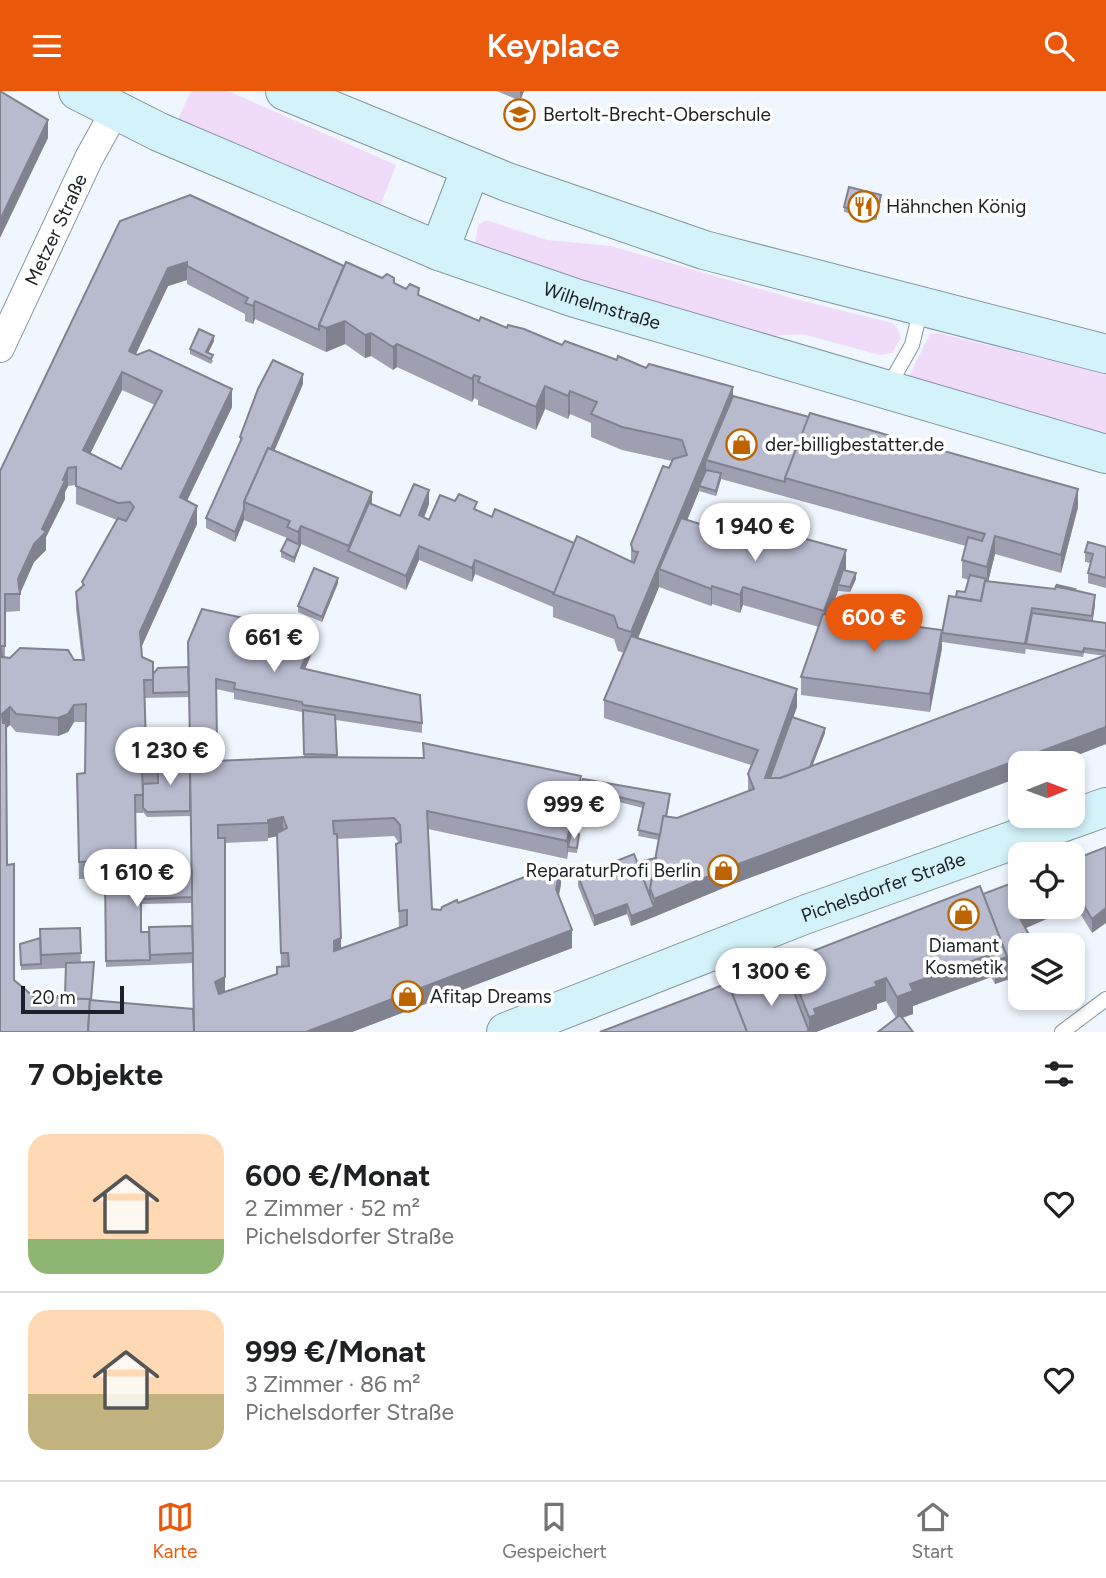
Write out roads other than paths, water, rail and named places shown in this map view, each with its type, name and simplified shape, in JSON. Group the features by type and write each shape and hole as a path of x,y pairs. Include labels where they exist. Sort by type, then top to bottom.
{"main road":[{"name":"Wilhelmstraße","path":"78,91 120,101 439,251 575,298 1106,454"},
{"path":"285,91 471,168 704,250 1106,354"},
{"path":"439,251 471,168"},
{"name":"Pichelsdorfer Straße","path":"506,1032 804,915 1106,807"}],"street":[{"name":"Metzer Straße","path":"0,348 89,158 120,101"}],"lane":[{"path":"887,390 912,345 921,308"},
{"path":"1062,1032 1106,999"}],"place":[{"name":"Bertolt-Brecht-Oberschule","path":"520,114"},
{"name":"Hähnchen König","path":"863,206"},
{"name":"der-billigbestatter.de","path":"742,444"},
{"name":"ReparaturProfi Berlin","path":"724,870"},
{"name":"Diamant Kosmetik","path":"964,914"},
{"name":"Afitap Dreams","path":"407,996"}]}
